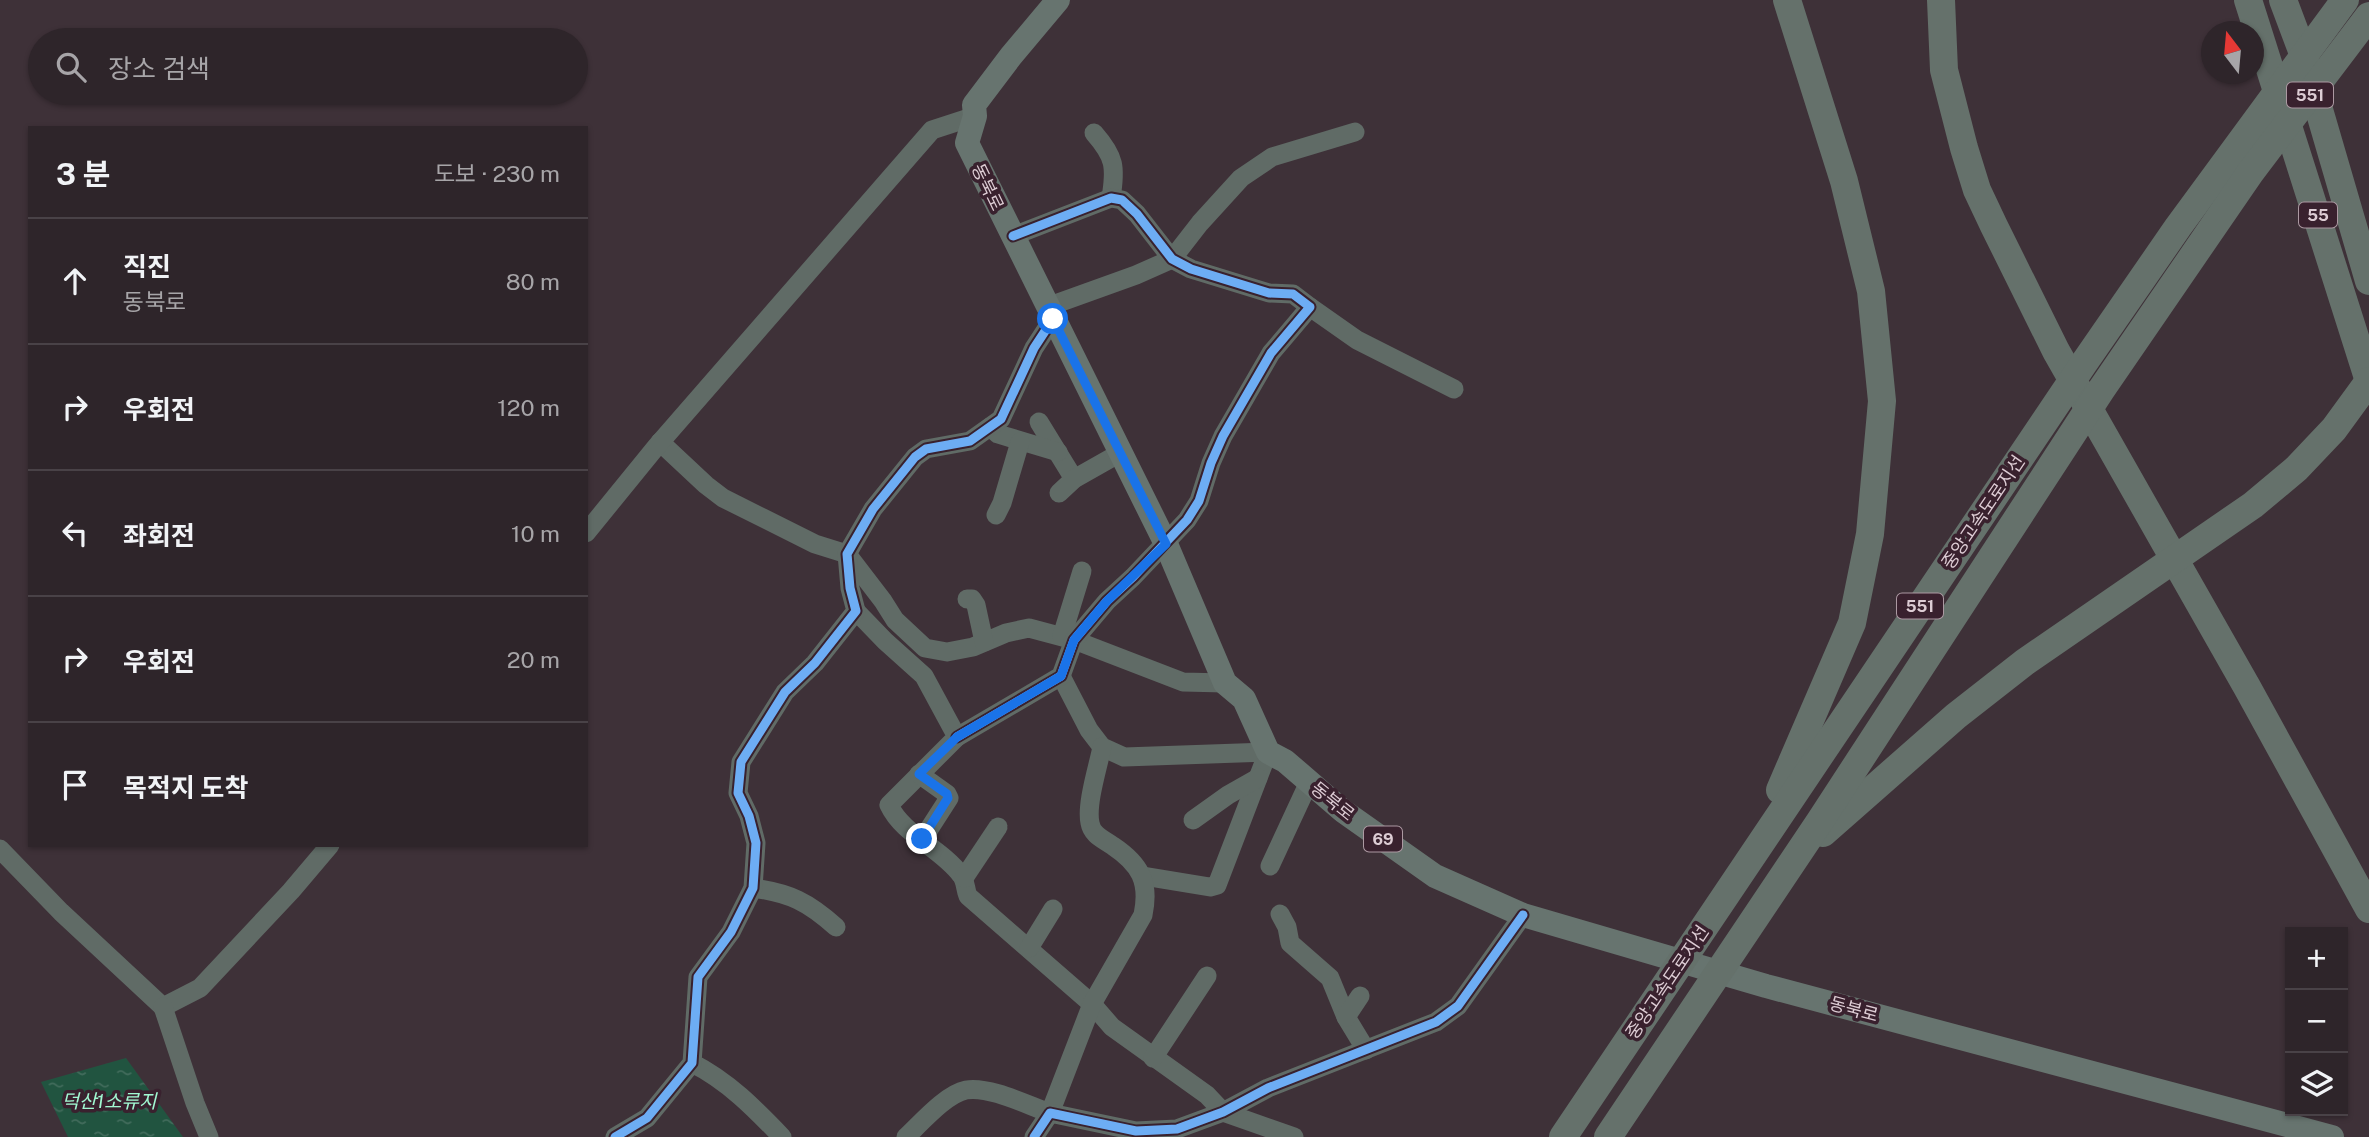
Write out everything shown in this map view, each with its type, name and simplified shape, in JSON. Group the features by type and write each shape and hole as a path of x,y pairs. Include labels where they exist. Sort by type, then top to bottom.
{"highway":[{"path":"1750,857 1852,623 1870,534 1882,401 1871,290 1844,181 1787,0"},
{"path":"1941,0 1944,70 1977,190 2056,351 2247,687 2369,909"},
{"name":"55","path":"2248,0 2369,381"},
{"name":"55","path":"2283,0 2301,48 2369,281"},
{"name":"중앙고속도로지선","path":"1608,1137 1820,821 2068,441 2345,0"},
{"name":"중앙고속도로지선","path":"1563,1137 2051,410 2178,227 2241,163 2369,16"},
{"path":"1795,858 1955,716 2025,662 2253,505 2296,469 2334,429 2369,381"}],"main road":[{"name":"동북로","path":"1058,0 974,105 975,116 967,143 1166,544 1225,683 1244,699 1268,752 1285,761 1343,811 1435,876 1523,915 1778,989 2332,1137"}],"street":[{"path":"588,531 660,442 932,130 975,116"},
{"path":"957,737 924,676 856,611 850,588 847,554 873,509 915,457 926,449 970,440 1001,419 1050,313 1172,259 1241,178 1272,158 1355,132"},
{"path":"1094,133 1113,159 1115,176 1111,198"},
{"path":"1013,236 1111,198 1122,200 1172,259 1191,270 1269,293 1293,294 1357,340 1454,388"},
{"path":"1068,638 1166,544 1187,520 1199,501 1223,436 1271,353 1310,307"},
{"path":"1039,422 1074,479"},
{"path":"990,427 998,434 1058,452"},
{"path":"660,442 723,498 815,544 847,554 895,620 925,648 947,652 973,647 1006,633 1029,628 1068,638 1183,682 1225,683"},
{"path":"996,515 1020,442"},
{"path":"1059,493 1074,479 1120,453"},
{"path":"1082,571 1061,676 1089,730 1102,747 1124,757 1268,752 1217,885 1210,887 1143,876"},
{"path":"967,599 972,599 976,605 984,642"},
{"path":"615,1137 647,1118 692,1063 698,977 731,932 753,888 756,843 749,816 738,793 741,762 785,692 815,663 856,611"},
{"path":"1061,676 957,737 889,804 894,817 952,865 964,878 968,896 1092,1004 1112,1027 1207,1095 1223,1112 1294,1137"},
{"path":"1034,1137 1050,1114 1092,1004 1143,915 1146,904 1143,876 1125,855 1096,836 1090,823 1102,747"},
{"path":"919,774 947,794 948,798 922,839"},
{"path":"1193,820 1258,778"},
{"path":"1270,866 1309,782"},
{"path":"964,878 998,827"},
{"path":"163,1006 200,988 328,847"},
{"path":"0,849 61,912 163,1006 209,1137"},
{"path":"753,888 803,901 835,926"},
{"path":"1029,948 1053,909"},
{"path":"1280,914 1287,927 1290,943 1335,985 1346,1017 1366,1050"},
{"path":"906,1137 946,1101 965,1090 984,1090 1050,1114 1136,1131 1177,1129 1223,1112 1268,1088 1436,1022 1458,1006 1523,915"},
{"path":"1153,1058 1207,976"},
{"path":"1346,1017 1360,996"},
{"path":"692,1063 719,1077 782,1137"}],"water":[{"name":"덕산1소류지","path":"126,1058 183,1137 68,1137 41,1082"}],"cycle path":[{"path":"957,737 1061,676 1074,640 1107,601 1187,520 1199,501 1223,436 1271,353 1310,307 1293,294 1269,293 1191,269 1172,259 1137,214 1122,200 1111,198 1013,236"},
{"path":"615,1137 647,1118 692,1063 698,977 731,932 753,888 756,843 749,816 738,793 741,762 785,692 815,663 856,611 850,588 847,554 873,509 915,457 926,449 970,441 1001,419 1034,348 1053,319"},
{"path":"1034,1137 1050,1113 1136,1131 1177,1129 1223,1112 1268,1088 1436,1022 1458,1006 1523,915"}],"route":[{"path":"922,839 948,798 947,794 919,774 957,737 1061,676 1074,640 1107,601 1166,544 1053,319"}]}
